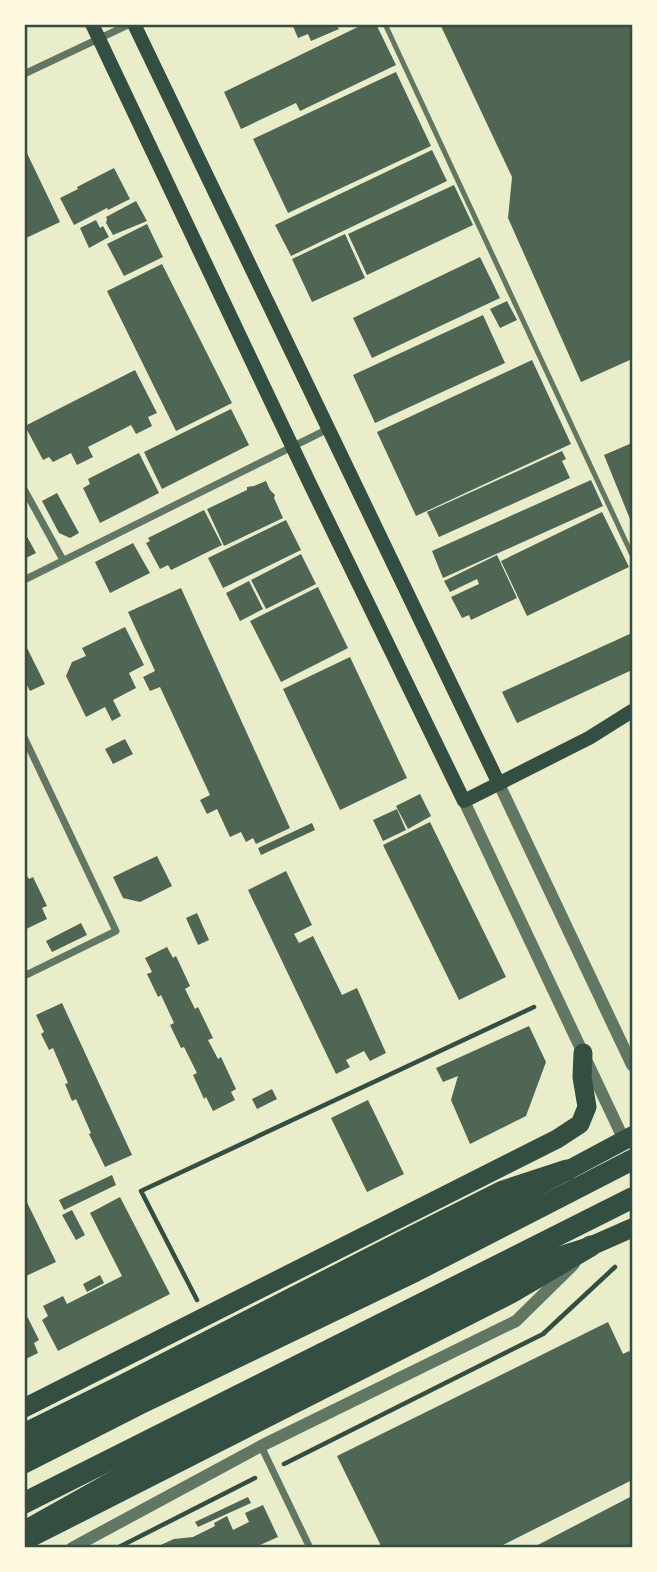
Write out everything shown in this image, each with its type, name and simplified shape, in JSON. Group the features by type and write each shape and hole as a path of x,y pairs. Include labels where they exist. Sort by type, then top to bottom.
{"highway":[{"path":"24,1408 557,1139 580,1124 587,1107 582,1077 583,1054"},
{"path":"24,1434 503,1191 630,1148"},
{"path":"24,1463 416,1271 630,1148"},
{"path":"24,1448 351,1286 567,1170"},
{"path":"24,1503 632,1198"},
{"path":"24,1530 239,1410 525,1267 591,1246 632,1228"},
{"path":"24,1540 511,1293 591,1246"}],"main road":[{"path":"92,24 464,801 629,716"},
{"path":"132,24 499,784"}],"street":[{"path":"24,74 132,24"},
{"path":"24,580 329,429"},
{"path":"24,489 63,559"},
{"path":"24,737 116,931 24,976"},
{"path":"499,784 632,1065"},
{"path":"464,801 630,1148"},
{"path":"72,1548 261,1446 516,1321 591,1246"},
{"path":"261,1446 310,1548"}],"lane":[{"path":"385,24 632,555"}],"path":[{"path":"205,1316 141,1191 534,1007"},
{"path":"118,1548 255,1478"}],"building":[{"path":"292,24 336,24 339,29 311,41 308,34 298,38"},
{"path":"364,24 376,24 396,65 300,111 296,103 241,129 224,92"},
{"path":"440,24 632,24 632,359 581,382 508,218 512,177"},
{"path":"396,72 431,146 288,213 253,139"},
{"path":"24,147 60,222 24,239"},
{"path":"432,150 447,181 291,256 275,225"},
{"path":"114,168 130,199 74,225 60,198"},
{"path":"454,185 473,225 367,275 348,234"},
{"path":"136,201 147,221 113,235 106,223 106,217"},
{"path":"96,220 109,237 89,248 80,228"},
{"path":"147,224 163,257 124,276 107,244"},
{"path":"345,234 365,278 312,302 292,259"},
{"path":"480,257 500,298 372,358 353,318"},
{"path":"162,264 232,403 176,431 107,291"},
{"path":"507,301 517,320 500,328 490,309"},
{"path":"483,315 505,363 375,423 353,375"},
{"path":"532,360 571,444 416,516 377,432"},
{"path":"135,370 157,413 148,417 152,426 136,434 131,425 88,447 93,457 77,465 71,453 53,462 49,457 43,460 25,426"},
{"path":"231,409 249,445 162,489 144,452"},
{"path":"632,443 632,524 604,455"},
{"path":"562,451 566,459 562,461 570,478 439,537 427,512"},
{"path":"139,453 159,493 100,523 83,488 90,484 88,479"},
{"path":"591,480 603,506 443,578 432,551"},
{"path":"266,481 275,495 283,518 224,546 207,509 247,490 247,487"},
{"path":"57,493 79,533 70,538 59,533 42,501"},
{"path":"204,510 222,545 171,570 168,565 160,569 146,543 150,541 148,538"},
{"path":"602,512 629,567 527,616 501,561"},
{"path":"286,520 301,550 223,588 208,558"},
{"path":"24,531 36,553 24,559"},
{"path":"133,543 150,573 110,593 95,562"},
{"path":"301,554 316,584 266,609 251,580"},
{"path":"497,555 517,598 471,620 469,615 462,618 451,597 479,584 477,579 450,592 444,581"},
{"path":"249,581 263,609 240,621 226,593"},
{"path":"318,587 348,648 281,682 250,621"},
{"path":"181,588 290,828 256,844 253,838 246,842 241,832 230,837 217,809 207,814 200,800 210,795 160,687 150,691 143,677 155,671 128,612"},
{"path":"125,627 144,665 129,673 136,688 113,700 121,716 112,721 105,707 86,717 66,676 72,662 86,656 82,648"},
{"path":"632,633 632,670 517,723 502,692"},
{"path":"24,642 45,684 30,691 24,680"},
{"path":"350,657 407,778 340,810 283,689"},
{"path":"125,739 133,754 113,764 105,749"},
{"path":"420,794 431,816 408,829 396,806"},
{"path":"397,809 406,830 383,841 373,820"},
{"path":"430,822 506,977 459,1000 383,845"},
{"path":"312,823 315,830 261,855 258,848"},
{"path":"157,856 172,886 140,902 123,898 113,877"},
{"path":"24,871 29,879 33,877 47,906 42,908 47,919 24,930"},
{"path":"286,871 312,925 294,934 299,943 313,936 342,995 357,988 386,1053 370,1061 364,1051 346,1060 350,1067 336,1074 248,890"},
{"path":"197,913 209,940 198,945 186,918"},
{"path":"81,923 87,935 52,952 46,941"},
{"path":"167,947 173,958 176,956 190,986 185,989 195,1009 198,1007 213,1038 208,1040 218,1059 221,1057 236,1089 231,1092 235,1100 213,1111 193,1075 197,1073 184,1047 181,1048 170,1025 174,1023 161,995 158,997 147,974 152,972 145,958"},
{"path":"62,1003 132,1155 105,1167 76,1099 72,1101 65,1084 68,1083 53,1048 49,1050 41,1034 44,1032 36,1015"},
{"path":"529,1026 546,1062 526,1116 470,1144 451,1100 458,1076 443,1082 436,1068"},
{"path":"272,1089 277,1099 257,1109 252,1099"},
{"path":"368,1100 404,1174 367,1192 331,1118"},
{"path":"112,1175 116,1185 64,1210 59,1200"},
{"path":"24,1196 56,1262 24,1277"},
{"path":"120,1197 170,1294 58,1351 42,1320 48,1316 43,1306 63,1296 67,1304 122,1276 90,1213"},
{"path":"72,1210 85,1235 76,1240 62,1215"},
{"path":"100,1275 104,1283 87,1292 83,1284"},
{"path":"24,1310 39,1340 34,1343 38,1353 24,1360"},
{"path":"608,1322 623,1354 629,1351 632,1357 632,1480 497,1548 382,1548 337,1456"},
{"path":"632,1496 632,1548 532,1548"},
{"path":"248,1497 251,1503 198,1527 195,1522"},
{"path":"263,1505 278,1537 260,1545 261,1548 154,1548 174,1539 193,1537 215,1526 214,1523 227,1516 233,1530 249,1522 245,1513"}]}
